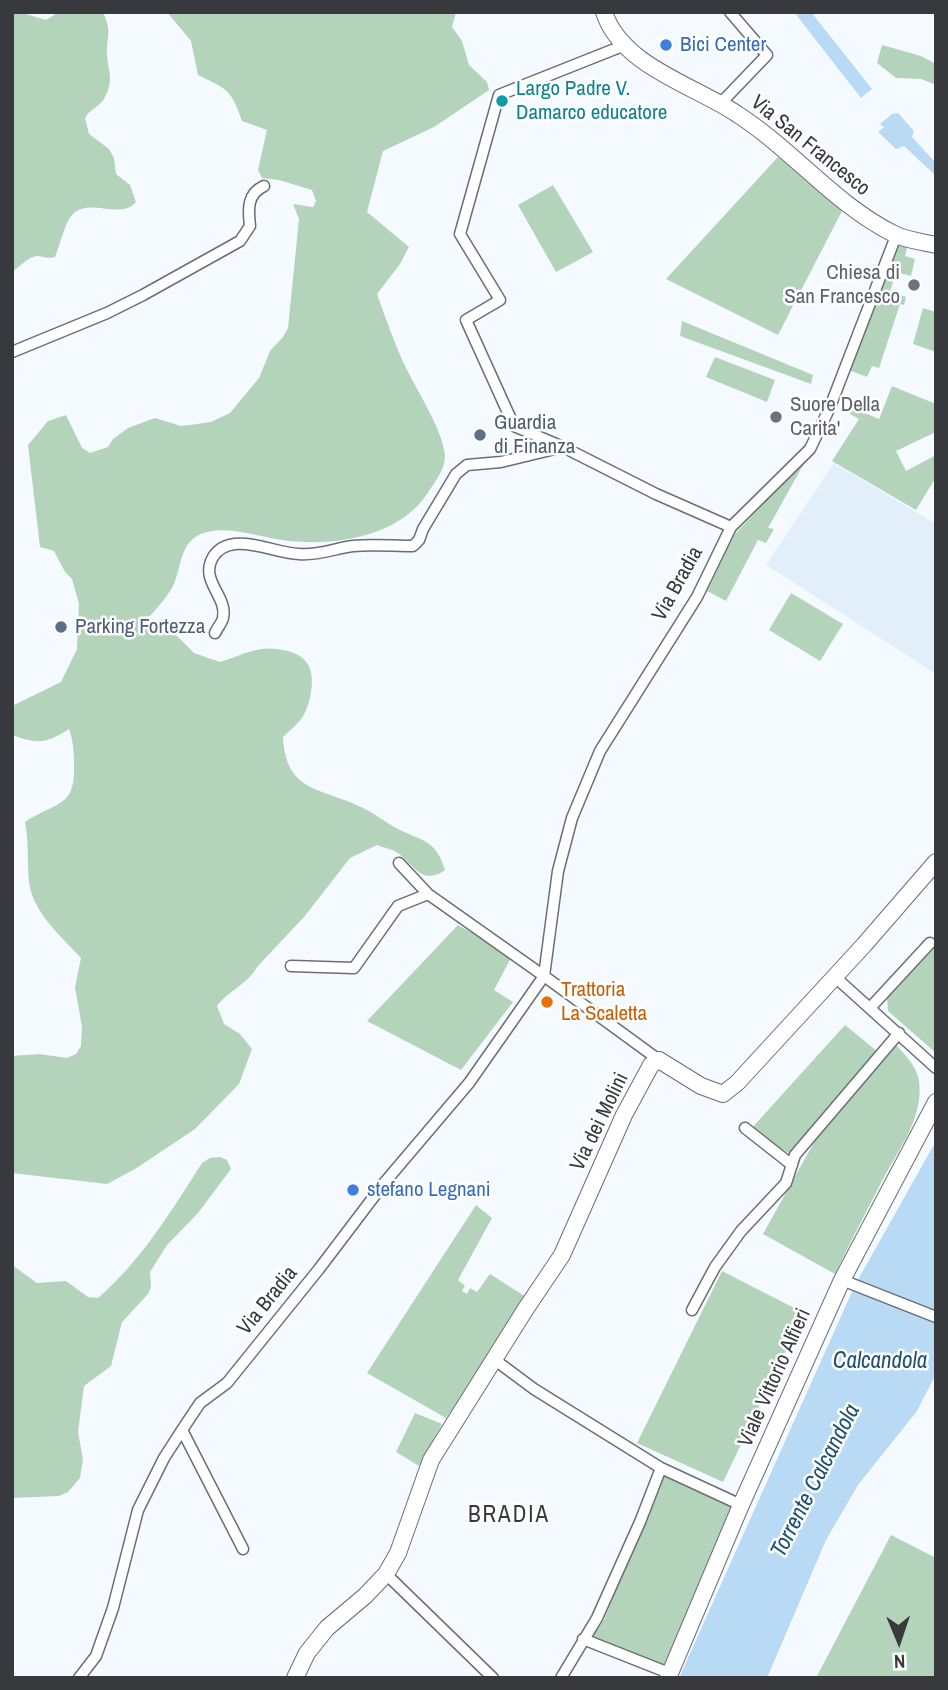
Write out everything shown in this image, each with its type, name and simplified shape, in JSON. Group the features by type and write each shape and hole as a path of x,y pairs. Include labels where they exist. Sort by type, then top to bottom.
{"street":[{"name":"Via San Francesco","path":"604,12 625,45 660,73 736,113 852,209 897,236 936,245"},
{"path":"720,104 766,55 730,12"},
{"path":"625,45 499,95 460,234 500,300 466,320 514,426 731,527"},
{"path":"12,352 107,313 240,241 250,226 250,196 264,187"},
{"name":"Via Bradia","path":"79,1678 96,1656 128,1556 138,1510 164,1458 182,1430 200,1403 227,1383 385,1182 469,1083 544,976 556,881 572,818 600,751 697,597 731,527 815,441 897,236"},
{"path":"215,632 223,617 222,605 208,571 220,548 244,544 303,555 355,546 413,546 456,474 467,465 501,462 563,447"},
{"name":"Via dei Molini","path":"295,1678 307,1653 327,1628 365,1597 386,1574 398,1553 431,1460 562,1255 624,1115 651,1065 659,1060 701,1086 723,1094 737,1083 936,862"},
{"path":"399,863 428,894 659,1060"},
{"path":"291,966 354,968 398,906 428,894"},
{"path":"870,1008 930,943"},
{"path":"834,976 936,1068"},
{"path":"692,1310 715,1267 741,1231 786,1183 795,1155 899,1033"},
{"name":"Viale Vittorio Alfieri","path":"668,1675 842,1280 936,1102"},
{"path":"745,1128 792,1165"},
{"path":"842,1280 936,1317"},
{"path":"495,1360 534,1389 661,1468 741,1505"},
{"path":"182,1430 243,1549"},
{"path":"561,1678 608,1594 661,1468"},
{"path":"386,1574 493,1678"},
{"path":"583,1640 668,1675"}],"shaded area":[{"path":"834,463 936,524 936,674 766,565"}],"green space":[{"path":"12,12 46,20 59,12 103,12 108,30 110,82 104,99 85,118 89,134 109,149 114,158 116,174 130,185 136,202 121,209 93,207 76,212 67,223 55,257 35,256 12,272"},
{"path":"167,12 456,12 452,27 462,41 469,65 487,82 489,90 434,127 383,151 367,212 409,247 400,264 377,294 402,359 435,424 443,447 445,461 436,481 414,509 399,521 362,536 301,542 237,531 203,533 189,542 173,586 140,628 167,631 176,635 194,653 220,662 270,648 288,651 303,659 311,671 312,688 303,716 283,737 291,769 308,786 361,807 428,843 437,852 445,870 430,876 424,875 396,852 377,845 350,858 304,917 253,973 217,1006 224,1024 240,1034 252,1049 239,1084 195,1129 135,1169 107,1184 12,1173 12,1056 39,1054 67,1058 76,1054 81,1046 82,1027 75,987 81,958 49,923 36,904 29,882 25,822 68,796 74,778 71,737 69,729 54,738 41,741 12,735 12,706 61,682 77,649 79,604 72,579 65,572 54,551 40,547 28,445 48,421 66,415 82,448 90,453 108,447 113,439 128,428 155,418 181,426 211,422 230,413 259,378 270,351 288,328 299,219 293,204 313,207 316,201 312,190 262,178 258,170 267,130 242,121 235,102 227,91 198,75 191,41"},
{"path":"882,45 921,56 936,64 936,85 921,79 896,78 877,63"},
{"path":"778,157 843,209 778,335 666,279"},
{"path":"553,185 593,252 556,272 518,205"},
{"path":"901,240 907,247 905,256 915,259 911,276 896,272 890,292 906,297 904,305 900,304 879,368 872,366 867,377 849,370"},
{"path":"923,308 936,312 936,352 913,344"},
{"path":"682,321 813,375 811,384 680,336"},
{"path":"715,357 775,380 767,402 706,377"},
{"path":"892,386 936,404 936,432 896,451 906,471 936,455 936,477 916,510 832,461 859,419 850,414 853,408 879,419"},
{"path":"807,458 768,528 774,529 766,543 758,540 726,601 707,591 734,535"},
{"path":"791,593 843,624 820,661 769,630"},
{"path":"458,925 512,956 494,990 513,1002 461,1070 367,1021"},
{"path":"936,946 936,1053 888,1011 887,998"},
{"path":"845,1025 878,1052 790,1154 751,1129"},
{"path":"896,1045 916,1070 920,1095 918,1108 908,1133 835,1274 763,1234 822,1128"},
{"path":"220,1157 227,1160 231,1169 198,1213 167,1245 150,1272 151,1287 148,1294 122,1322 111,1366 84,1386 78,1432 83,1459 80,1478 68,1492 59,1496 12,1498 12,1265 37,1283 66,1281 88,1297 98,1298 114,1284 142,1251 202,1163 210,1158"},
{"path":"476,1205 492,1218 458,1280 465,1286 462,1291 467,1294 470,1288 477,1292 490,1274 526,1297 499,1344 446,1418 367,1373"},
{"path":"722,1271 804,1313 723,1482 637,1443"},
{"path":"415,1413 442,1424 419,1466 396,1452"},
{"path":"662,1475 734,1506 664,1667 591,1638 604,1620"},
{"path":"891,1535 936,1558 936,1678 816,1678"}],"water":[{"path":"794,12 811,12 872,89 861,98"},
{"path":"898,113 914,131 912,137 936,163 936,176 904,146 896,149 878,132 884,127 880,124 892,114"},
{"name":"Calcandola","path":"936,1141 936,1374 917,1411 858,1485 826,1540 767,1678 679,1678 855,1285"}],"place":[{"name":"Bici Center","path":"666,45"},
{"name":"Largo Padre V. Damarco educatore","path":"502,101"},
{"name":"Chiesa di San Francesco","path":"914,285"},
{"name":"Suore Della Carita'","path":"776,417"},
{"name":"Guardia di Finanza","path":"480,435"},
{"name":"Parking Fortezza","path":"61,627"},
{"name":"Trattoria La Scaletta","path":"547,1002"},
{"name":"stefano Legnani","path":"353,1190"}],"district":[{"name":"BRADIA","path":"509,1516"}],"water label":[{"name":"Torrente Calcandola","path":"816,1481"}]}
